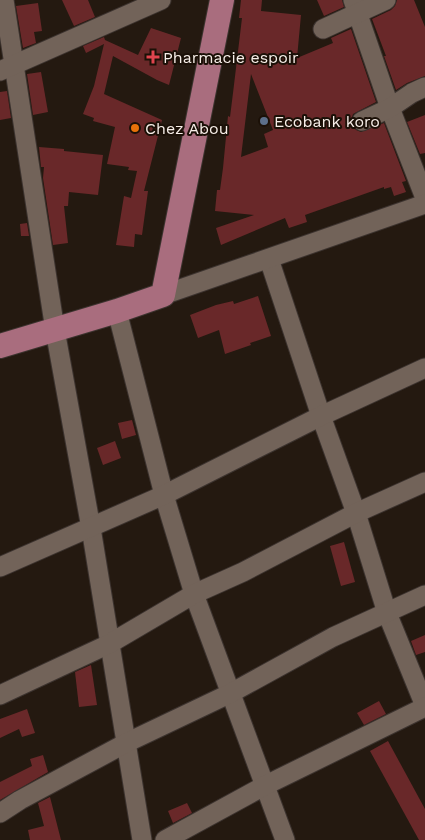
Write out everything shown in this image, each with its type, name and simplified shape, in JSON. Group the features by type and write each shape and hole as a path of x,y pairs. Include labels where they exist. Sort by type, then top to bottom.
{"main road":[{"path":"0,346 117,312 163,295 222,0"}],"street":[{"path":"4,0 7,68 91,528 142,840"},
{"path":"7,68 161,0"},
{"path":"323,29 356,6 386,0"},
{"path":"356,6 390,108 425,198"},
{"path":"362,122 425,87"},
{"path":"163,295 425,204"},
{"path":"165,840 264,786 425,706 387,613 356,513 321,416 269,259"},
{"path":"117,312 164,495 194,594 285,840"},
{"path":"0,567 164,495 321,416 425,368"},
{"path":"0,695 109,644 194,594 243,572 356,513 425,482"},
{"path":"0,814 20,800 126,743 231,693 333,637 425,595"}],"building":[{"path":"62,0 88,0 95,17 74,26"},
{"path":"241,0 262,0 261,11 301,15 297,58 333,43 331,38 351,29 376,102 353,114 352,125 361,132 384,123 406,181 402,182 406,192 394,196 391,187 384,189 384,187 305,215 307,222 289,228 285,218 221,245 216,228 254,215 215,211 217,190 220,190 228,116 230,117 233,93 242,18 239,18","holes":["251,74 273,130 264,134 268,147 241,157"]},
{"path":"317,0 342,0 344,7 324,16"},
{"path":"397,0 414,0 425,27 425,76 407,83 396,90 372,19 391,10"},
{"path":"38,3 42,31 34,32 36,43 23,48 16,6"},
{"path":"151,28 181,38 169,85 113,56 104,94 162,120 144,191 148,191 142,235 135,234 134,247 116,245 124,196 131,198 137,171 128,170 129,167 107,164 115,127 93,121 94,118 83,114 94,86 104,44 86,53 83,46 104,37 105,40 138,55"},
{"path":"41,72 48,112 33,115 27,74"},
{"path":"7,91 11,118 0,120 0,92"},
{"path":"425,115 425,153 420,154 407,122"},
{"path":"39,147 103,155 98,195 69,192 68,206 64,206 68,243 53,245 43,178 44,167 41,167"},
{"path":"27,223 29,236 21,236 20,224"},
{"path":"258,296 271,336 225,354 219,330 198,338 190,315 216,305 233,301 234,304"},
{"path":"132,420 136,435 122,439 118,423"},
{"path":"115,441 121,458 103,465 97,448"},
{"path":"344,542 355,582 341,586 330,546"},
{"path":"425,635 425,652 416,655 411,641"},
{"path":"91,665 97,705 79,707 75,672"},
{"path":"379,701 386,714 364,725 357,713"},
{"path":"27,709 35,733 22,737 19,729 0,738 0,719"},
{"path":"388,741 425,809 425,840 419,840 370,751"},
{"path":"43,755 48,772 0,800 0,782 32,766 30,759"},
{"path":"50,797 61,840 30,840 28,830 44,826 38,803"},
{"path":"187,803 192,813 173,823 168,811"}],"place":[{"name":"Pharmacie espoir","path":"153,57"},
{"name":"Ecobank koro","path":"264,121"},
{"name":"Chez Abou","path":"135,128"}]}
